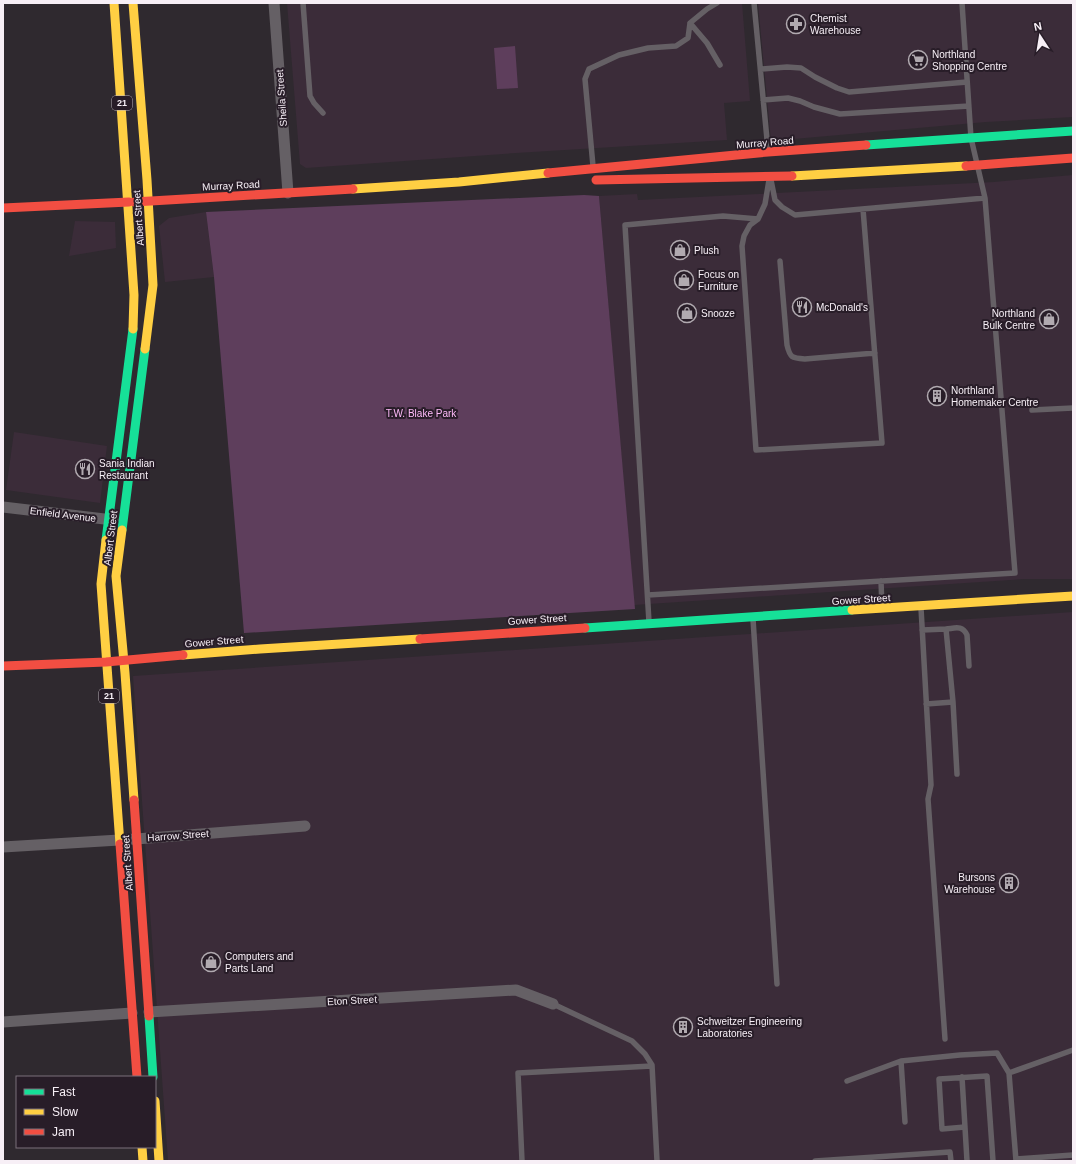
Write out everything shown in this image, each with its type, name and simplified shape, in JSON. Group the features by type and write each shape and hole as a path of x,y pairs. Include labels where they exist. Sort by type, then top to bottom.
{"main road":[{"name":"Albert Street","path":"114,3 129,202 134,295 133,328 101,584 137,1076"},
{"name":"Albert Street","path":"133,3 153,284 116,576 124,660 153,1076"},
{"name":"Murray Road","path":"3,208 81,205 460,182 593,169 769,158 971,138 1073,131"},
{"path":"769,158 770,177"},
{"path":"586,180 770,177 1073,158"},
{"name":"Murray Road","path":"460,182 570,180"},
{"path":"133,328 148,331"},
{"name":"Gower Street","path":"3,666 106,662 260,648 1073,596"},
{"path":"122,874 139,873"},
{"path":"126,926 142,925"},
{"path":"132,1013 149,1012"},
{"path":"156,1116 159,1161"},
{"path":"142,1148 143,1161"}],"street":[{"name":"Sheila Street","path":"274,3 288,193"},
{"name":"Enfield Avenue","path":"3,507 123,521"},
{"name":"Harrow Street","path":"3,847 305,826"},
{"name":"Eton Street","path":"149,1012 516,990 552,1004"},
{"path":"3,1022 132,1013"}],"lane":[{"path":"303,3 310,96 323,113"},
{"path":"593,169 586,79 589,69 619,55 648,48 676,46 688,38 690,23 717,3"},
{"path":"754,3 769,158"},
{"path":"648,595 1015,573 985,198 971,138 962,3"},
{"path":"690,23 707,43 720,64"},
{"path":"761,69 787,66 801,68 814,77 849,92 967,82"},
{"path":"764,100 790,99 840,114 969,106"},
{"path":"770,177 775,200 782,207 795,215 985,198"},
{"path":"770,177 765,204 758,219 750,225 744,236 742,246 756,450 882,443 863,209"},
{"path":"649,623 625,226 723,216 758,219"},
{"path":"780,261 787,345 789,353 792,357 795,359 805,359 874,353"},
{"path":"1032,410 1073,408"},
{"path":"881,581 882,608"},
{"path":"920,606 931,785 928,799 945,1039"},
{"path":"753,617 777,984"},
{"path":"922,630 946,628 963,629 967,635 969,666"},
{"path":"946,628 953,702 957,774"},
{"path":"926,704 953,702"},
{"path":"552,1004 632,1041 645,1054 652,1066 657,1161"},
{"path":"1009,1072 1073,1050"},
{"path":"846,1081 901,1061 997,1053 1009,1072 1016,1160 1073,1155"},
{"path":"901,1061 905,1122"},
{"path":"522,1161 518,1073 652,1066"},
{"path":"965,1127 942,1129 939,1079 987,1076 993,1161"},
{"path":"962,1077 967,1161"},
{"path":"815,1161 950,1152 951,1161"}],"shaded area":[{"path":"287,3 742,3 750,101 724,103 727,140 306,168 300,164"},
{"name":"Northland Shopping Centre","path":"758,3 1073,3 1073,117 986,122 771,141"},
{"path":"1073,175 1073,579 1025,579 634,605 599,196 637,194 638,200 994,182"},
{"path":"206,212 214,277 165,282 159,226 169,218"},
{"path":"75,221 115,222 116,248 69,256"},
{"path":"14,432 107,446 100,503 6,490"},
{"path":"1073,612 1073,1161 168,1161 133,676"}],"green space":[{"path":"515,46 518,88 497,89 494,48"},
{"name":"T.W. Blake Park","path":"584,195 599,196 635,609 244,633 214,277 206,212"}],"traffic: fast":[{"path":"866,145 1073,131"},
{"path":"106,540 133,329"},
{"path":"122,530 145,349"},
{"path":"585,628 852,610"},
{"path":"149,1016 153,1076"}],"traffic: slow":[{"path":"114,3 134,295 133,329"},
{"path":"133,3 147,180 153,285 145,349"},
{"path":"792,176 966,166"},
{"path":"353,189 459,182 548,173"},
{"path":"122,530 116,576 125,673 134,800"},
{"path":"106,540 101,584 120,844"},
{"path":"852,610 1073,596"},
{"path":"183,655 420,639"},
{"path":"156,1116 159,1161"},
{"path":"142,1148 143,1161"}],"traffic: jam":[{"path":"548,173 768,152 866,145"},
{"path":"966,166 1073,158"},
{"path":"596,180 792,176"},
{"path":"134,202 353,189"},
{"path":"3,208 129,202"},
{"path":"420,639 585,628"},
{"path":"3,666 106,662 183,655"},
{"path":"134,800 149,1016"},
{"path":"120,844 137,1076"}],"place":[{"name":"Chemist Warehouse","path":"796,24"},
{"name":"Northland Shopping Centre","path":"918,60"},
{"name":"Plush","path":"680,250"},
{"name":"Focus on Furniture","path":"684,280"},
{"name":"McDonald's","path":"802,307"},
{"name":"Snooze","path":"687,313"},
{"name":"Northland Bulk Centre","path":"1049,319"},
{"name":"Northland Homemaker Centre","path":"937,396"},
{"name":"Sania Indian Restaurant","path":"85,469"},
{"name":"Bursons Warehouse","path":"1009,883"},
{"name":"Computers and Parts Land","path":"211,962"},
{"name":"Schweitzer Engineering Laboratories","path":"683,1027"}]}
